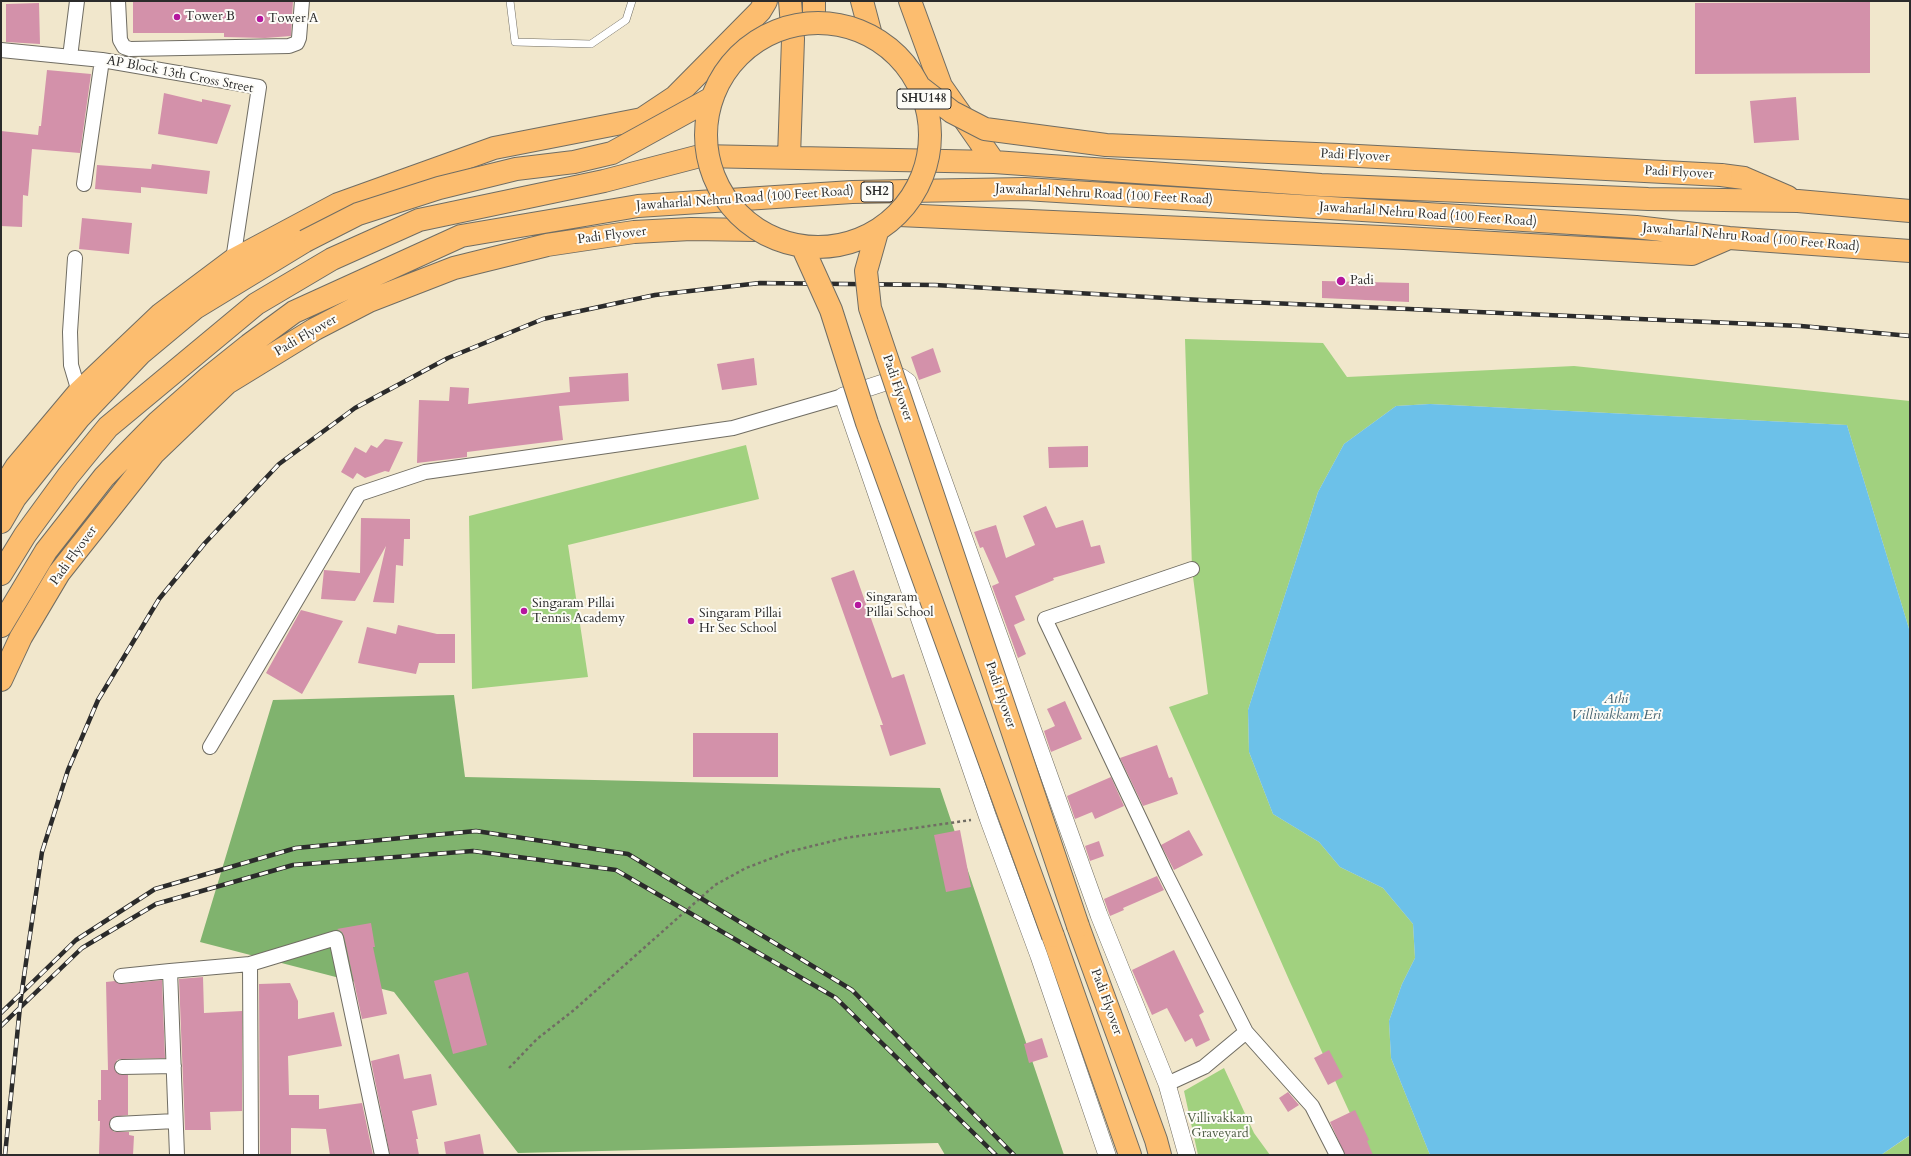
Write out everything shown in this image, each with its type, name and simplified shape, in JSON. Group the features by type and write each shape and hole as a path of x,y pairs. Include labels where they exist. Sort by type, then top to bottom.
{"main road":[{"path":"1,491 16,467 79,392 161,314 233,260 338,204 494,148 642,119 675,97 760,11 766,1"},
{"path":"788,157 793,39 790,1"},
{"path":"862,1 871,35"},
{"path":"910,1 941,86 994,162"},
{"name":"Padi Flyover","path":"921,88 929,114 930,148 926,168 915,194 899,215 877,232 841,246 803,248 778,242 756,230 729,205 712,172 706,135 712,98 728,68 751,44 814,12 843,25 871,35 900,58 921,88 952,112 985,129 1106,145 1339,155 1721,175 1744,178 1798,201"},
{"path":"1,522 15,498 79,418 141,353 195,308 253,272 305,241 358,214 439,188 516,169 574,162 612,153 712,98"},
{"path":"566,133 574,187"},
{"name":"Jawaharlal Nehru Road (100 Feet Road)","path":"1,574 25,535 68,476 108,426 256,304 332,259 419,220 574,187 700,156 994,162 1321,185 1648,199 1798,201 1910,211"},
{"name":"Jawaharlal Nehru Road (100 Feet Road)","path":"1,626 46,551 104,477 158,422 209,377 294,312 461,236 638,206 852,192 1025,189 1636,228 1729,238 1910,251"},
{"path":"899,215 1404,238 1692,254 1729,238"},
{"name":"Padi Flyover","path":"1,680 21,637 59,573 154,453 227,383 315,329 369,301 454,268 547,245 634,232 691,229 756,230"},
{"name":"Padi Flyover","path":"877,232 866,271 870,308 1078,926 1156,1140 1160,1155"},
{"path":"803,248 831,310 867,423 1056,944 1130,1155"}],"street":[{"path":"70,57 77,1"},
{"path":"118,1 120,40 124,47 130,49 289,46 297,43 299,38 302,1"},
{"name":"AP Block 13th Cross Street","path":"1,50 102,60 259,87 233,260"},
{"path":"84,184 102,60"},
{"path":"75,258 70,339 71,365 79,392"},
{"path":"210,748 359,494 425,472 733,428 843,396 901,377 908,382 1100,915 1167,1084 1187,1155"},
{"path":"843,396 988,818 1039,956 1107,1155"},
{"path":"1192,569 1045,619 1166,874 1246,1032 1312,1106 1337,1155"},
{"path":"121,976 250,964 336,938 382,1155"},
{"path":"250,964 251,1155"},
{"path":"170,971 177,1155"},
{"path":"1167,1084 1204,1067 1246,1032"},
{"path":"122,1067 174,1066"},
{"path":"117,1124 175,1120"}],"lane":[{"path":"510,1 515,42 591,44 626,20 632,1"}],"path":[{"path":"509,1068 537,1039 574,1010 716,885 746,868 788,852 845,838 988,818"}],"green space":[{"path":"1185,339 1323,343 1347,377 1574,366 1910,401 1910,632 1847,425 1430,404 1396,406 1344,444 1318,492 1248,710 1249,752 1273,814 1319,842 1340,867 1383,888 1413,924 1415,958 1402,984 1389,1021 1391,1058 1430,1155 1369,1155 1290,982 1169,707 1208,694 1192,569"},
{"name":"Singaram Pillai Tennis Academy","path":"746,445 759,499 568,545 588,677 472,689 469,516"},
{"path":"454,695 465,777 940,788 1064,1155 945,1155 938,1143 518,1153 394,992 200,942 273,700"},
{"name":"Villivakkam Graveyard","path":"1224,1068 1254,1133 1270,1155 1198,1155 1184,1091"},
{"path":"1910,1135 1910,1155 1881,1155 1909,1136"}],"water":[{"name":"Athi Villivakkam Eri","path":"1430,404 1847,425 1910,632 1910,1135 1881,1155 1430,1155 1391,1058 1389,1021 1402,984 1415,958 1413,924 1383,888 1340,867 1319,842 1273,814 1249,752 1248,710 1318,492 1344,444 1396,406"}],"building":[{"path":"133,1 293,1 291,36 265,38 224,37 224,33 133,33"},
{"path":"1870,2 1870,73 1695,74 1695,3"},
{"path":"39,3 40,44 6,42 6,4"},
{"path":"47,70 91,74 80,153 32,149 28,196 23,195 22,227 1,226 1,131 38,135 39,126 41,126"},
{"path":"164,93 202,102 202,99 231,105 217,144 158,134"},
{"path":"1796,97 1799,140 1754,143 1750,101"},
{"path":"152,164 210,171 207,194 141,187 141,193 95,189 97,165 151,169"},
{"path":"82,218 132,223 129,254 79,249"},
{"path":"1322,281 1409,283 1409,302 1322,298"},
{"path":"933,348 941,372 919,380 911,357"},
{"path":"754,358 757,385 722,390 717,364"},
{"path":"628,373 629,401 559,406 563,440 467,452 467,457 417,463 419,400 449,401 450,387 469,388 468,404 570,392 569,377"},
{"path":"385,439 403,442 389,472 385,471 365,478 357,473 353,479 341,472 355,447 366,453 371,445 377,448"},
{"path":"1088,446 1088,467 1049,468 1048,447"},
{"path":"1046,506 1056,528 1083,520 1091,547 1100,545 1105,563 1053,578 1054,580 1015,596 1025,620 1014,625 1026,654 1018,658 992,586 999,583 983,547 980,548 974,532 996,525 1006,558 1035,545 1023,516"},
{"path":"361,518 410,519 410,539 404,539 403,566 396,565 394,603 373,602 386,546 355,601 321,599 324,570 360,573"},
{"path":"854,570 892,678 904,674 926,744 890,756 880,725 883,725 831,578"},
{"path":"301,610 343,621 302,694 266,673"},
{"path":"398,625 437,634 455,634 455,663 419,663 416,674 358,663 367,627 396,634"},
{"path":"1065,701 1082,739 1051,752 1044,731 1055,726 1047,709"},
{"path":"693,733 778,733 778,777 693,777"},
{"path":"1157,745 1169,778 1172,777 1178,794 1143,806 1120,758"},
{"path":"1111,777 1124,806 1095,819 1092,812 1075,819 1067,796"},
{"path":"960,830 971,887 946,892 934,835"},
{"path":"1189,830 1203,855 1174,870 1161,845"},
{"path":"1099,841 1104,856 1090,861 1085,846"},
{"path":"1157,876 1164,890 1123,908 1124,910 1110,916 1104,899"},
{"path":"371,923 375,947 373,947 387,1014 362,1019 344,936 342,932 337,929"},
{"path":"1174,950 1204,1012 1199,1015 1210,1040 1196,1047 1192,1038 1185,1042 1167,1008 1152,1015 1132,970"},
{"path":"468,972 487,1045 453,1054 434,981"},
{"path":"203,977 204,1013 242,1011 242,1111 210,1112 211,1130 185,1130 179,979"},
{"path":"162,980 165,1058 121,1059 117,1060 114,1067 118,1074 128,1075 128,1115 113,1117 109,1125 114,1132 129,1132 129,1135 134,1136 133,1155 99,1155 100,1121 98,1121 98,1100 101,1100 101,1070 108,1070 106,982 115,981 122,984"},
{"path":"290,983 298,1001 298,1019 334,1012 342,1046 288,1056 289,1095 319,1095 319,1109 362,1103 373,1155 330,1155 326,1129 291,1128 291,1155 260,1155 259,984"},
{"path":"1042,1038 1048,1057 1029,1063 1024,1044"},
{"path":"1329,1050 1343,1077 1328,1085 1314,1058"},
{"path":"399,1054 404,1079 431,1074 437,1105 412,1111 418,1139 416,1139 419,1155 390,1155 371,1061"},
{"path":"1288,1092 1299,1105 1288,1112 1279,1098"},
{"path":"1355,1110 1369,1140 1367,1141 1373,1155 1345,1155 1330,1122"},
{"path":"480,1134 484,1155 446,1155 444,1142"}],"railway":[{"path":"5,1155 21,997 42,852 68,770 98,700 159,599 205,543 279,464 355,408 448,358 543,319 655,295 760,283 935,285 1201,300 1801,326 1910,336"},
{"path":"1,1013 76,940 155,889 296,848 476,831 628,854 852,990 1014,1155"},
{"path":"1,1026 82,948 156,904 293,865 473,851 616,870 836,998 996,1155"}],"place":[{"name":"Tower B","path":"177,17"},
{"name":"Tower A","path":"260,19"},
{"name":"Padi","path":"1341,281"},
{"name":"Singaram Pillai School","path":"858,605"},
{"name":"Singaram Pillai Tennis Academy","path":"524,611"},
{"name":"Singaram Pillai Hr Sec School","path":"691,621"}]}
